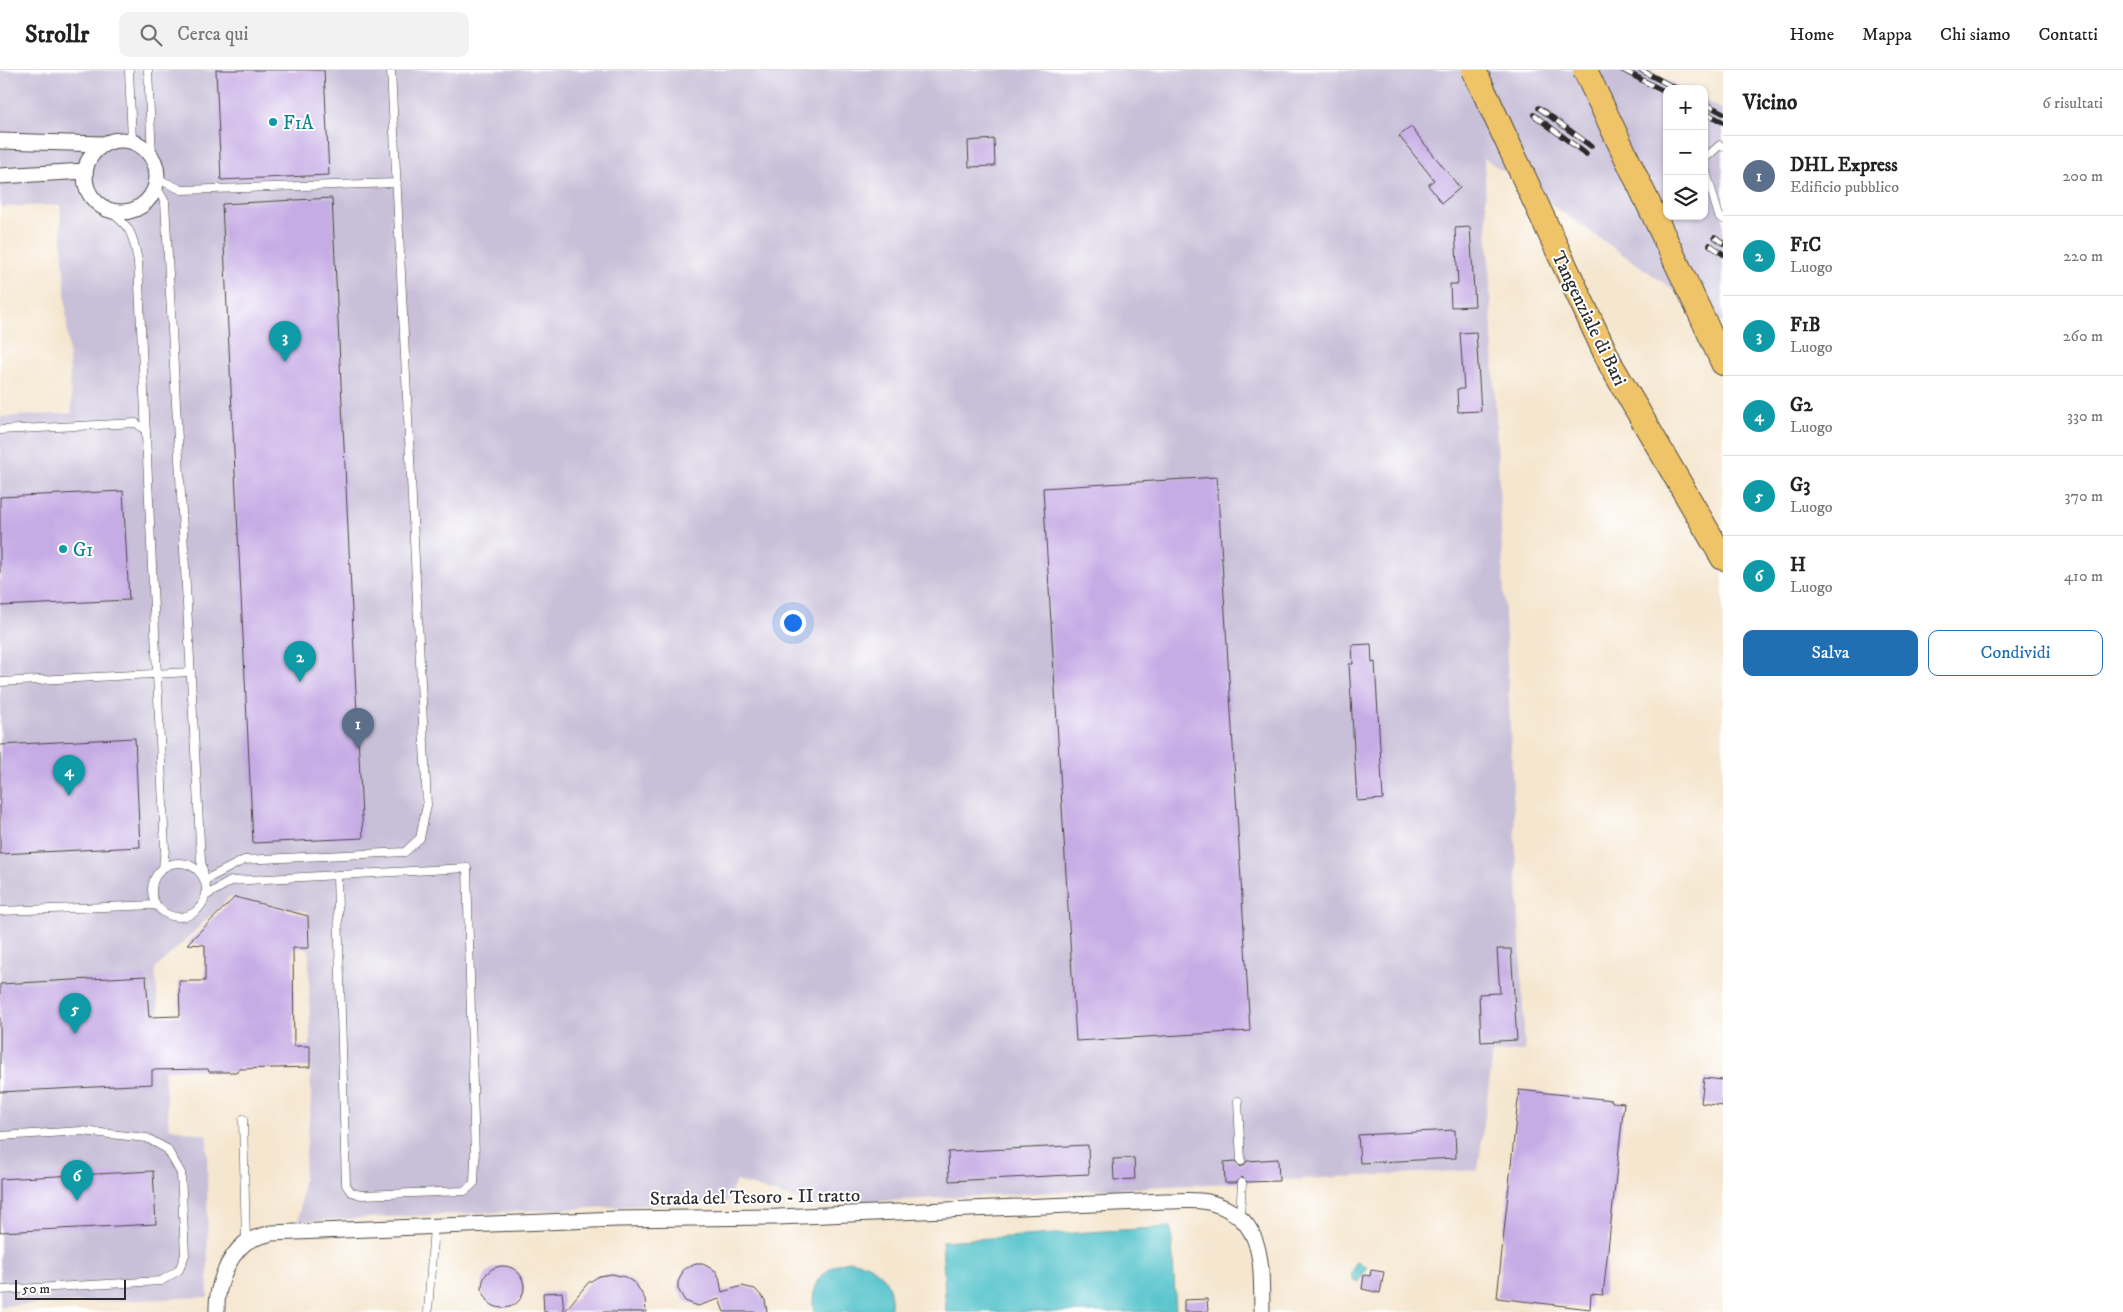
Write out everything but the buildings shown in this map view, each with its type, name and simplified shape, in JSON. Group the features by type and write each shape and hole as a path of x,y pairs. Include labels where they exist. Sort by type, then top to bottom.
{"highway":[{"name":"Tangenziale di Bari","path":"1474,70 1611,365 1723,558"},
{"path":"1585,70 1723,362"}],"street":[{"path":"0,141 103,144 113,141 132,141 143,147 152,156 157,167 157,182 152,195 136,209 116,212 95,201 88,190 85,171 88,160 103,144"},
{"path":"0,176 85,171"},
{"name":"Strada del Tesoro - II tratto","path":"217,1312 217,1302 226,1265 246,1242 271,1233 617,1219 778,1217 1165,1201 1207,1202 1240,1215"},
{"path":"1240,1215 1256,1239 1261,1267 1262,1312"}],"lane":[{"path":"129,70 132,141"},
{"path":"148,70 152,156"},
{"path":"205,880 244,860 405,852 420,838 427,805 391,70"},
{"path":"1708,156 1720,145 1723,147"},
{"path":"1707,175 1719,216 1723,219"},
{"path":"157,182 182,190 397,182"},
{"path":"157,182 165,202 201,861 207,895"},
{"path":"106,208 122,220 132,234 138,261 158,674 165,849 163,868"},
{"path":"0,430 136,423 146,431"},
{"path":"0,682 191,672"},
{"path":"205,880 197,869 183,863 170,864 163,868 153,882 152,891 156,905 167,915 177,918 186,917 194,913 202,905 207,895 231,881 337,875 467,868 475,1160 474,1183 465,1191 361,1195 352,1192 346,1185 337,875"},
{"path":"0,911 156,905"},
{"path":"1238,1101 1241,1161"},
{"path":"243,1119 246,1242"},
{"path":"0,1136 82,1132 146,1138 168,1149 181,1173 184,1255 179,1270 161,1281 0,1290"},
{"path":"1240,1215 1242,1182"},
{"path":"428,1312 434,1226"}],"shaded area":[{"path":"0,70 1647,70 1675,85 1663,85 1663,220 1708,220 1708,102 1723,110 1723,324 1484,158 1525,1051 1493,1053 1478,1170 806,1205 797,1200 736,1181 727,1202 299,1221 311,1102 308,912 230,897 155,969 169,1128 207,1135 208,1297 0,1306 0,417 72,413 60,205 0,207"}],"water":[{"path":"1171,1227 1176,1312 946,1312 942,1241"},
{"path":"850,1261 860,1262 869,1266 877,1270 883,1277 890,1293 890,1312 814,1312 814,1294 820,1278 833,1267"},
{"path":"1356,1262 1367,1266 1359,1282 1353,1280 1354,1277 1351,1276"}],"railway":[{"path":"1623,70 1663,91"},
{"path":"1641,70 1669,85"},
{"path":"1708,105 1723,113"},
{"path":"1539,108 1591,146"},
{"path":"1708,114 1723,122"},
{"path":"1534,115 1586,154"},
{"path":"1715,237 1723,243"},
{"path":"1710,245 1723,254"}],"place":[{"name":"F1A","path":"273,122"},
{"name":"F1B","path":"285,362"},
{"name":"G1","path":"63,549"},
{"name":"F1C","path":"300,682"},
{"name":"DHL Express","path":"358,749"},
{"name":"G2","path":"69,796"},
{"name":"G3","path":"75,1034"},
{"name":"H","path":"77,1201"}]}
